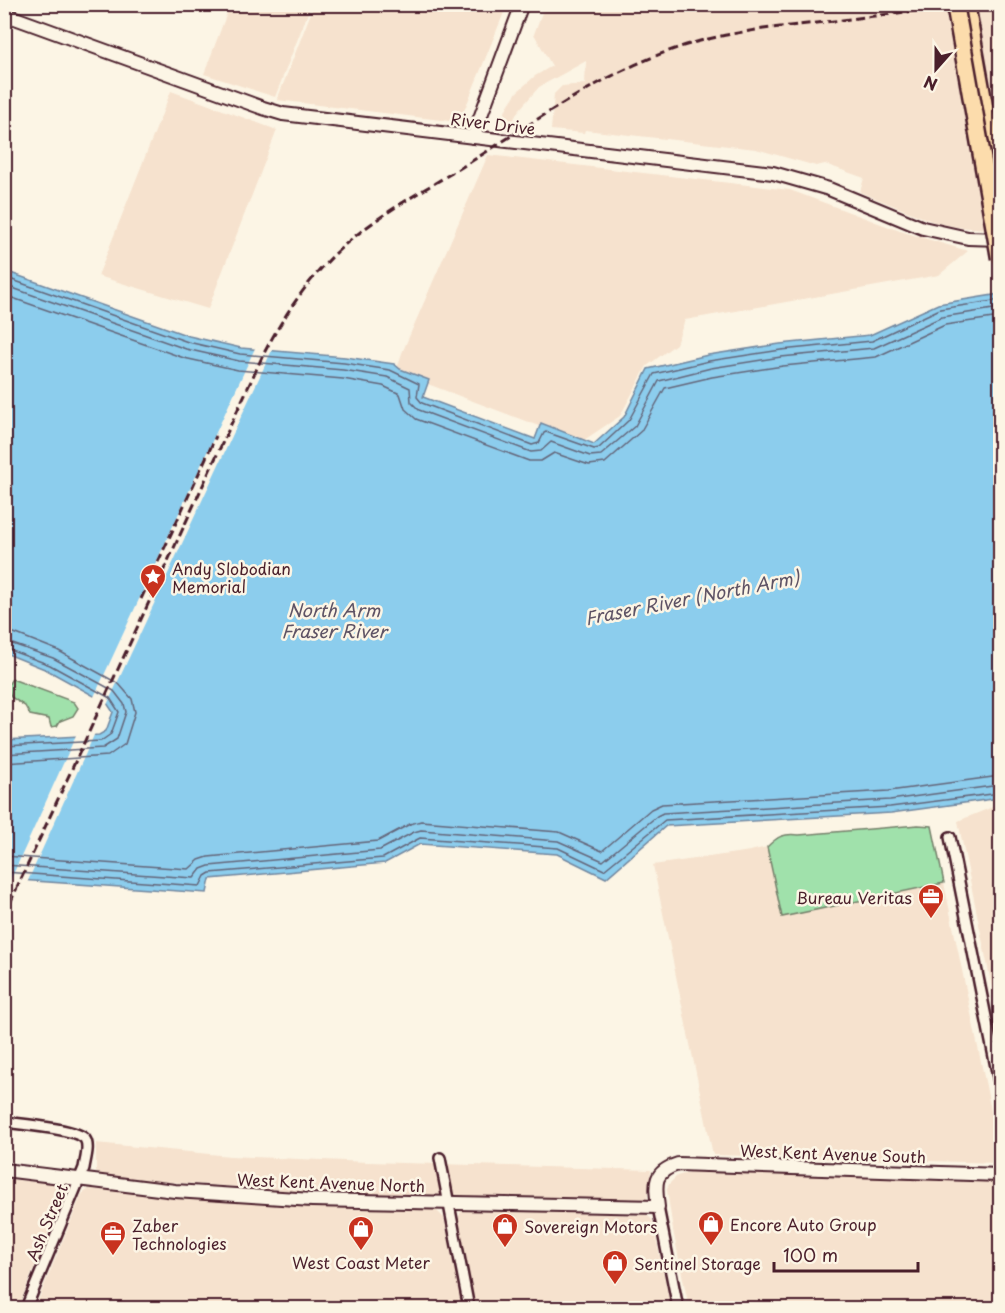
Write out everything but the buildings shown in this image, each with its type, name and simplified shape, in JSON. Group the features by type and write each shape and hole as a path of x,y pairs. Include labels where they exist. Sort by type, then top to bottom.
{"highway":[{"path":"955,4 1000,258"},
{"path":"966,4 1000,196"}],"street":[{"path":"473,137 522,4"},
{"name":"River Drive","path":"4,14 283,114 773,173 828,189 922,228 952,236 1000,239"},
{"path":"950,837 1000,1087"},
{"path":"4,1122 63,1130 80,1135 85,1139 86,1158 80,1179"},
{"path":"440,1158 469,1308"},
{"name":"West Kent Avenue South","path":"658,1207 659,1174 666,1168 678,1164 1000,1175"},
{"name":"West Kent Avenue North","path":"4,1170 175,1191 312,1200 658,1207"},
{"name":"Ash Street","path":"26,1308 80,1179"},
{"path":"658,1207 678,1308"}],"shaded area":[{"path":"314,4 507,5 464,111 449,121 277,100"},
{"path":"230,5 311,5 275,97 204,74"},
{"path":"545,5 1000,5 1000,168 980,170 986,229 956,227 934,222 860,192 864,178 825,164 816,166 756,149 585,130 584,133 551,130 554,94 562,86 585,84 586,61 539,87 519,110 511,124 503,125 502,120 507,107 517,92 535,76 552,66 534,34"},
{"path":"171,91 277,130 208,309 98,276"},
{"path":"488,155 790,190 900,231 968,251 939,275 685,320 676,344 647,366 620,416 581,442 396,372 402,353"},
{"path":"1000,804 1000,1027 958,821"},
{"path":"767,847 782,917 944,883 1000,1163 713,1155 653,865"},
{"path":"96,1143 230,1156 651,1170 645,1202 349,1195 103,1177 96,1172"},
{"path":"697,1170 1000,1179 1000,1308 689,1308 667,1190 669,1184 677,1176"},
{"path":"5,1179 52,1183 59,1186 62,1192 62,1198 18,1308 5,1308"},
{"path":"89,1189 436,1210 444,1218 463,1308 35,1308 82,1194"},
{"path":"465,1209 647,1215 652,1220 671,1308 475,1308 457,1220"}],"green space":[{"path":"12,679 74,702 78,708 73,716 51,727 49,719 30,715 25,706 11,697 7,686"},
{"path":"932,826 944,883 782,917 767,847 778,838 789,834"}],"water":[{"name":"North Arm Fraser River","path":"5,271 189,336 241,348 345,357 394,364 400,369 429,380 423,397 535,439 541,423 594,444 624,417 648,369 708,355 780,344 870,335 938,304 1000,294 1000,798 891,813 666,826 606,878 557,854 420,844 385,863 210,879 207,893 5,879 5,740 99,735 106,731 113,712 107,703 47,670 5,653"}],"pier":[{"path":"256,346 273,348 106,707 93,699"},
{"path":"77,733 95,733 27,883 10,881"}],"railway":[{"path":"4,916 263,355 296,300 337,252 385,214 582,92 639,63 669,51 700,41 743,32 970,4"},
{"path":"141,599 216,436"}],"place":[{"name":"Andy Slobodian Memorial","path":"153,600"},
{"name":"Bureau Veritas","path":"931,920"},
{"name":"Encore Auto Group","path":"711,1247"},
{"name":"Sovereign Motors","path":"505,1249"},
{"name":"West Coast Meter","path":"361,1252"},
{"name":"Zaber Technologies","path":"113,1257"},
{"name":"Sentinel Storage","path":"615,1286"}],"water label":[{"name":"Fraser River (North Arm)","path":"692,597"}]}
